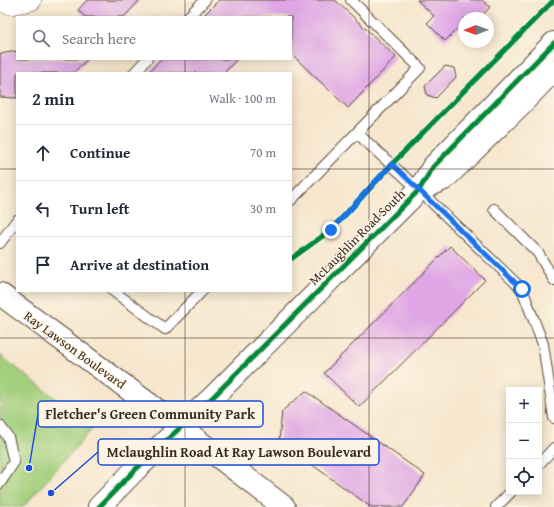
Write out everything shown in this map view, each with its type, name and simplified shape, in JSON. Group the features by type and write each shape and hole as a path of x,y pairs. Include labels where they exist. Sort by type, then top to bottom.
{"street":[{"path":"0,1 12,4 31,0"},
{"name":"McLaughlin Road South","path":"99,507 135,470 215,395 420,190 433,166 554,43"},
{"name":"McLaughlin Road South","path":"420,190 444,179 554,70"},
{"name":"Ray Lawson Boulevard","path":"0,294 180,427 284,507"}],"lane":[{"path":"189,16 205,0"},
{"path":"292,199 420,68 351,0"},
{"path":"135,72 146,60"},
{"path":"357,133 420,190 522,289 543,344 554,418"},
{"path":"494,209 538,253 554,280"},
{"path":"0,243 16,221"},
{"path":"114,292 165,329 201,292"},
{"path":"0,426 8,437 14,462 0,483"},
{"path":"542,461 554,448"},
{"path":"496,507 508,495"}],"green space":[{"path":"0,355 93,428 23,507 0,507"}],"building":[{"path":"87,0 140,0 125,16 84,16 78,10"},
{"path":"219,0 335,0 396,57 348,108 292,55 292,16 203,16"},
{"path":"417,0 482,0 490,7 485,12 458,12 458,28 445,41 427,23 434,16"},
{"path":"16,51 16,60 87,60 74,72 16,72 16,98 0,97 0,54"},
{"path":"160,60 236,60 225,72 149,72"},
{"path":"445,66 454,68 456,77 436,98 427,95 425,86"},
{"path":"450,246 485,280 359,407 324,373"},
{"path":"306,391 425,475 403,507 371,507 279,441 282,411"}],"cycle path":[{"path":"292,258 331,230 392,164 554,0"},
{"path":"99,507 135,470 215,395 419,190 433,167 554,43"}],"place":[{"name":"Fletcher's Green Community Park","path":"29,468"},
{"name":"Mclaughlin Road At Ray Lawson Boulevard","path":"51,493"}],"route":[{"path":"331,230 392,164 522,289"}]}
